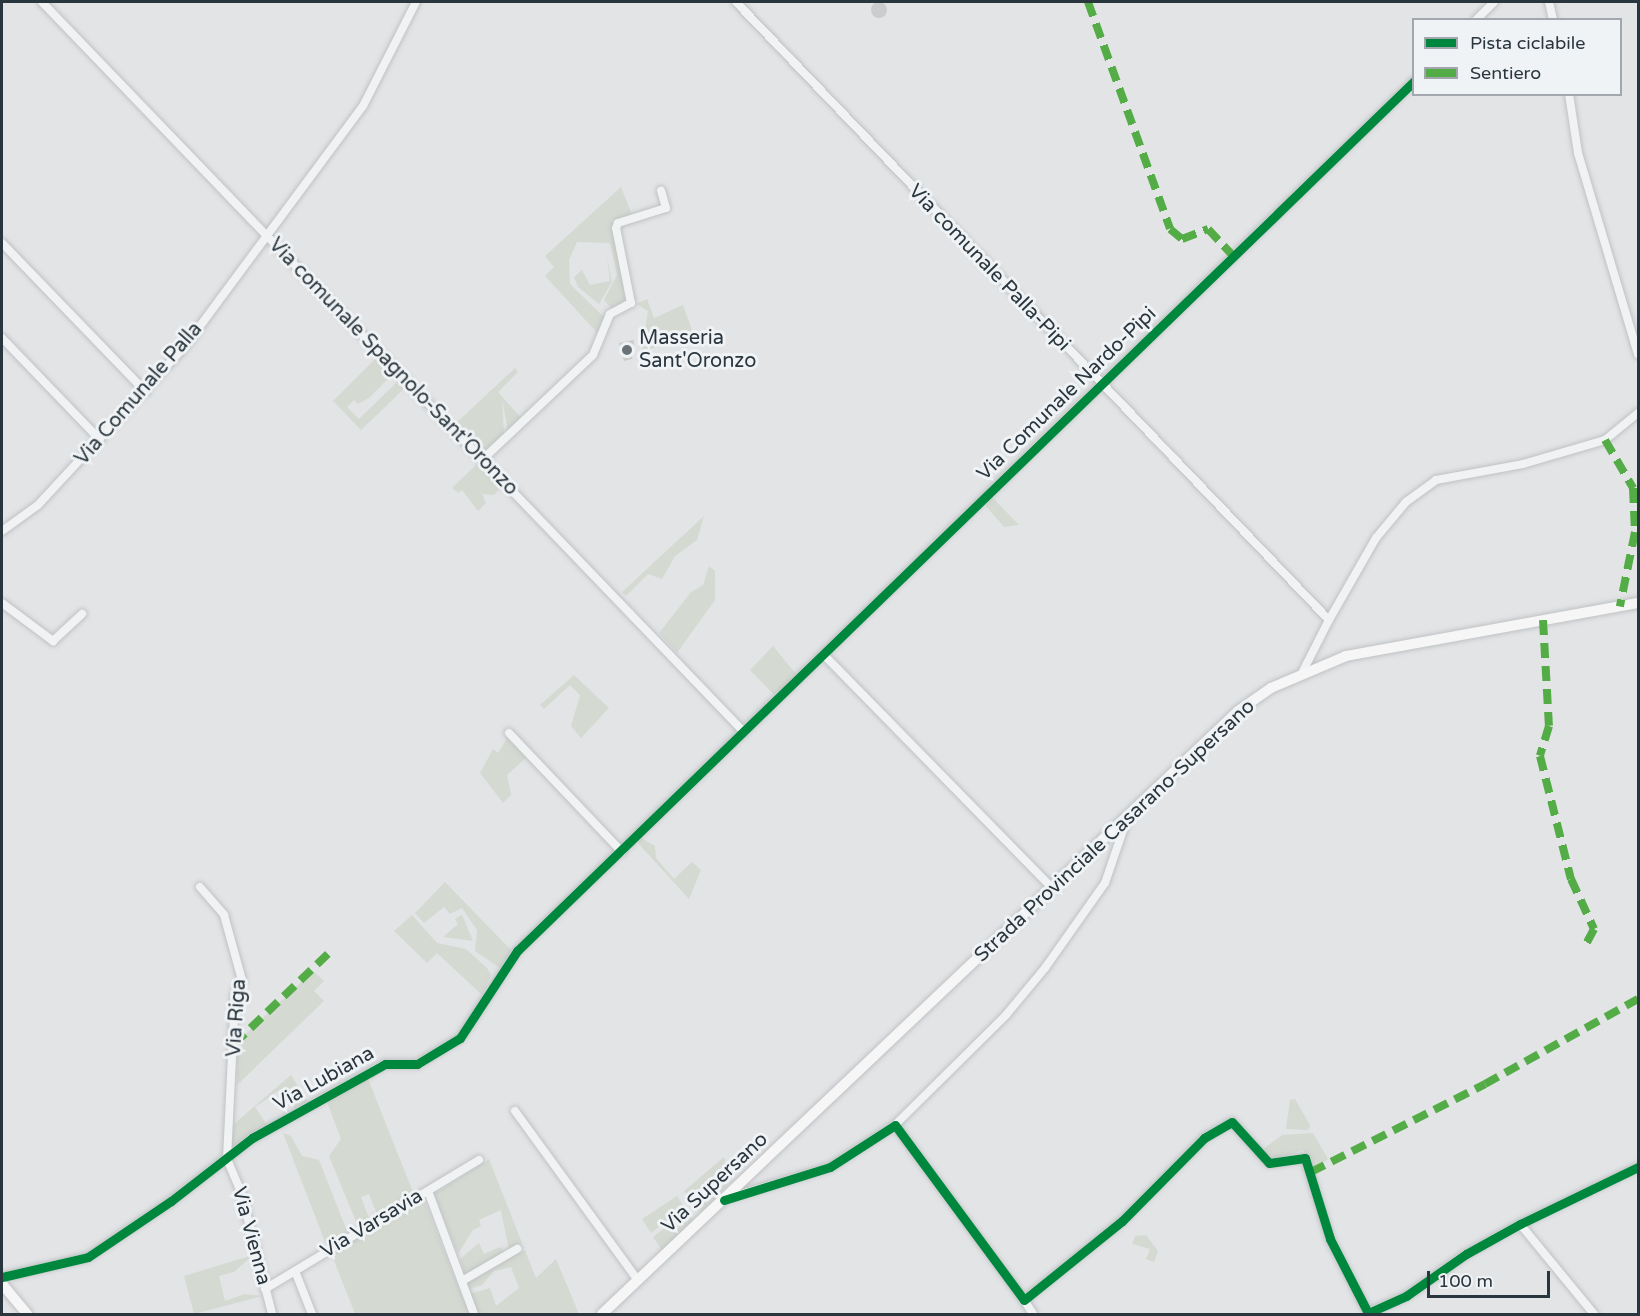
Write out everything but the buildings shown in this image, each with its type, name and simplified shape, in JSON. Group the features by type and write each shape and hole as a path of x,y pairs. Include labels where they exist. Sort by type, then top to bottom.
{"main road":[{"name":"Strada Provinciale Casarano-Supersano","path":"816,1112 1238,711 1303,672 1346,656 1638,603"},
{"name":"Via Supersano","path":"602,1314 816,1112"},
{"path":"2,1284 27,1314"}],"street":[{"name":"Via comunale Spagnolo-Sant'Oronzo","path":"42,2 744,732"},
{"name":"Via Comunale Palla","path":"2,531 38,505 146,392 363,106 416,2"},
{"name":"Via comunale Palla-Pipi","path":"736,2 1101,387 1329,620"},
{"path":"1478,18 1494,2"},
{"path":"1549,2 1553,18"},
{"name":"Via Comunale Nardo-Pipi","path":"744,732 1412,82"},
{"path":"1569,96 1578,153 1638,354"},
{"path":"483,459 593,355 610,314 631,303 616,228 618,223 666,208 661,191"},
{"path":"2,243 146,392"},
{"path":"2,338 100,440"},
{"path":"1303,672 1329,620 1376,538 1406,501 1436,480 1523,464 1605,440 1638,413"},
{"path":"2,603 53,641 82,614"},
{"path":"824,654 1051,887"},
{"name":"Via Lubiana","path":"2,1277 88,1257 227,1159 252,1138 385,1064 417,1064 460,1038 517,951 744,732"},
{"path":"508,733 622,852"},
{"path":"724,1200 830,1167 896,1125 1006,1015 1045,968 1106,883 1129,814"},
{"name":"Via Riga","path":"200,886 224,915 242,980 235,995 227,1159"},
{"path":"515,1111 638,1280"},
{"path":"1024,1300 1122,1221 1225,1122 1234,1123 1269,1163 1305,1158 1330,1239 1368,1313 1406,1296 1466,1254 1520,1224 1638,1167"},
{"path":"896,1125 1033,1314"},
{"name":"Via Vienna","path":"227,1159 241,1192 272,1314"},
{"name":"Via Varsavia","path":"265,1289 479,1160"},
{"path":"428,1191 474,1314"},
{"path":"1520,1224 1594,1314"},
{"path":"462,1281 517,1250"},
{"path":"295,1271 312,1314"}],"shaded area":[{"path":"621,187 633,217 612,220 630,300 613,310 604,300 617,275 610,243 577,242 569,260 570,284 604,317 601,337 545,276 554,267 545,256"},
{"path":"607,257 612,282 599,304 578,287 574,277 582,270 590,285 610,281"},
{"path":"647,299 654,318 683,305 694,336 642,351 648,311 636,304"},
{"path":"378,356 395,372 369,398 358,404 354,400 347,407 359,419 400,379 407,386 361,430 333,401"},
{"path":"515,368 518,372 498,392 522,419 508,431 502,398 504,435 484,454 455,424"},
{"path":"479,462 502,486 494,495 482,494 486,503 478,511 462,490 458,493 452,488"},
{"path":"992,497 1019,525 1004,527 985,505"},
{"path":"704,516 697,540 675,556 662,579 648,574 626,596 622,592"},
{"path":"709,566 715,571 715,600 677,653 659,633 691,592 703,585"},
{"path":"773,646 797,675 774,695 750,670"},
{"path":"574,675 609,708 581,738 571,726 580,695 570,685 544,709 540,705"},
{"path":"507,738 526,758 507,775 511,795 503,803 480,773 493,749 498,753"},
{"path":"641,838 655,846 656,858 674,879 692,862 701,870 689,899 637,842"},
{"path":"445,882 511,950 500,968 475,951 477,930 462,908 450,914 444,907 424,923 415,913"},
{"path":"412,915 437,943 466,949 487,968 491,975 482,995 437,953 427,963 394,931"},
{"path":"462,915 473,941 443,937 458,924 455,919"},
{"path":"313,971 324,981 314,991 324,1001 237,1085 237,1042"},
{"path":"291,1075 308,1102 296,1109 281,1089 255,1107 267,1125 230,1151 234,1124"},
{"path":"367,1076 414,1195 378,1217 369,1194 361,1197 370,1221 359,1229 329,1156 341,1139 327,1102"},
{"path":"1295,1099 1310,1125 1308,1130 1286,1129 1290,1100"},
{"path":"283,1133 291,1136 302,1156 319,1160 347,1231 347,1236 327,1247"},
{"path":"1313,1133 1328,1159 1314,1168 1303,1150 1275,1159 1262,1150 1282,1135"},
{"path":"724,1157 728,1172 690,1200 684,1191"},
{"path":"489,1159 522,1243 509,1250 501,1210 479,1220 481,1226 473,1230 458,1254 434,1194"},
{"path":"730,1176 731,1181 702,1211 696,1210 696,1202"},
{"path":"677,1196 684,1207 651,1233 642,1219"},
{"path":"423,1198 469,1314 355,1314 331,1253"},
{"path":"685,1212 690,1212 693,1221 662,1250 653,1237"},
{"path":"1146,1235 1158,1251 1154,1262 1146,1259 1150,1249 1132,1244 1135,1236"},
{"path":"479,1243 484,1254 500,1247 505,1253 465,1275 460,1259"},
{"path":"525,1250 536,1278 556,1259 579,1314 477,1314 470,1294 490,1288 496,1306 519,1288 511,1267 494,1271 482,1285 468,1289 466,1283"},
{"path":"253,1255 234,1272 219,1276 225,1301 245,1294 263,1296 194,1314 184,1276"}],"marked path":[{"path":"1088,2 1170,229 1182,239 1208,229 1234,257"},
{"path":"1605,440 1633,488 1635,532 1620,606"},
{"path":"1543,620 1549,726 1540,756 1571,879 1594,929 1585,946"},
{"path":"234,1044 330,952"},
{"path":"1311,1172 1485,1084 1638,999"}],"cycle path":[{"path":"2,1277 88,1257 171,1201 252,1138 385,1064 417,1064 460,1038 517,951 1412,83"},
{"path":"724,1200 830,1167 895,1125 1024,1300 1122,1221 1204,1138 1232,1122 1269,1163 1305,1158 1330,1239 1368,1313 1406,1296 1466,1254 1520,1224 1638,1167"}],"place":[{"name":"Masseria Sant'Oronzo","path":"627,350"}]}
